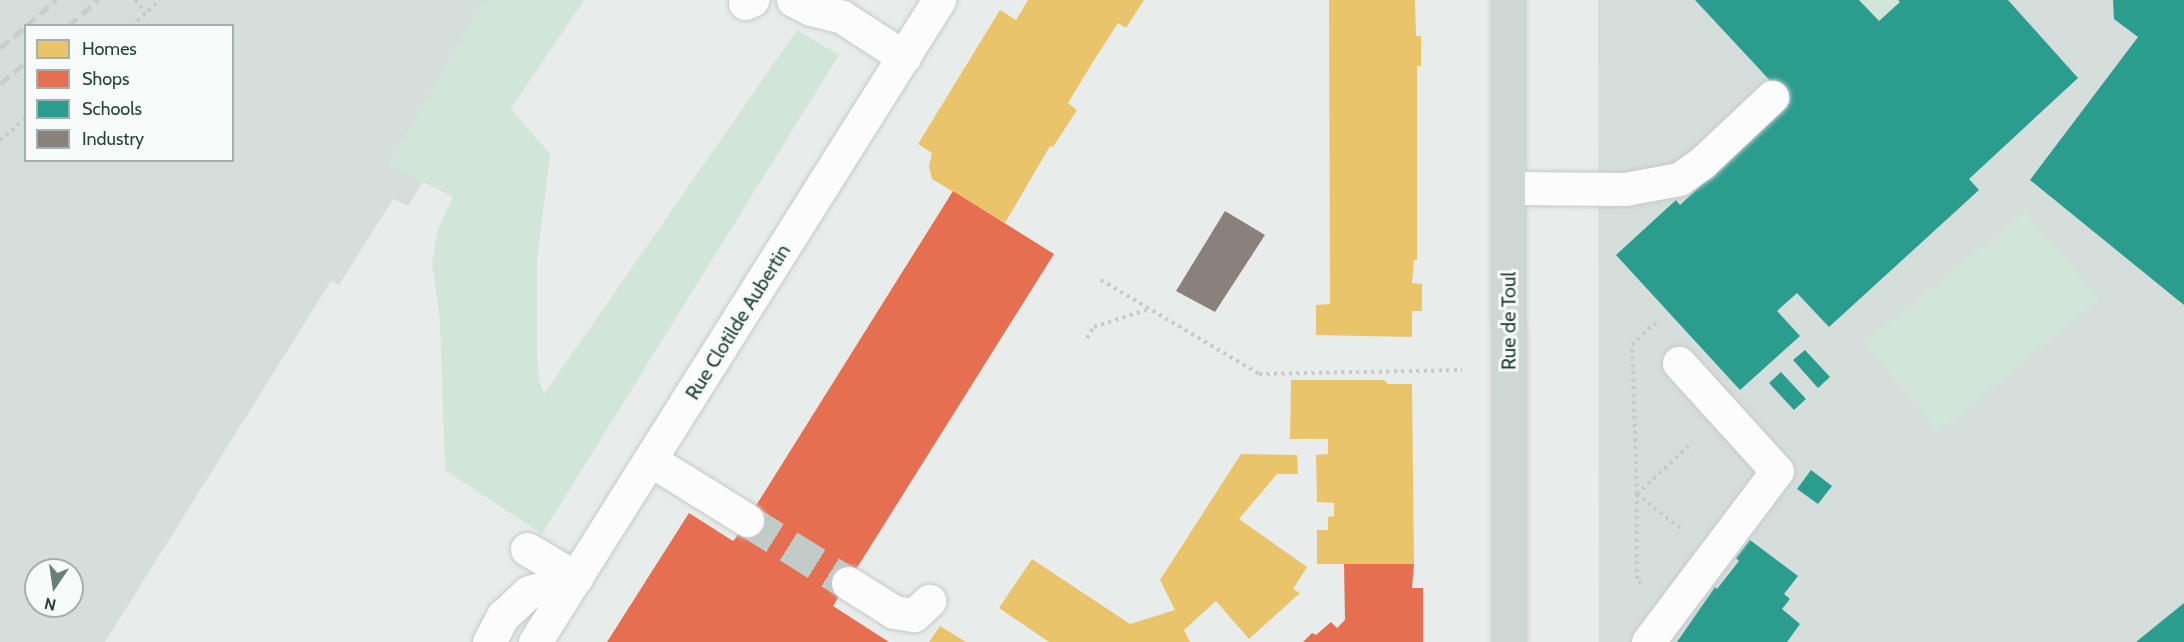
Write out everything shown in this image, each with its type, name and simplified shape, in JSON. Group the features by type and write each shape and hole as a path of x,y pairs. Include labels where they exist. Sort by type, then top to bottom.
{"main road":[{"name":"Rue de Toul","path":"1508,0 1509,642"}],"street":[{"path":"793,0 811,9 837,9 904,57"},
{"name":"Rue Clotilde Aubertin","path":"535,642 652,460 939,0"},
{"path":"1509,188 1625,189 1679,179 1703,162 1772,97"},
{"path":"1648,642 1777,471 1679,363"},
{"path":"652,460 747,520"},
{"path":"527,549 576,578"},
{"path":"489,642 503,616 529,592 576,578"},
{"path":"848,583 894,612 914,615 929,601"}],"path":[{"path":"135,0 146,13"},
{"path":"134,24 160,0"},
{"path":"0,141 24,120"},
{"path":"1101,280 1147,310 1259,374 1462,370"},
{"path":"1087,338 1094,327 1147,310"},
{"path":"1671,609 1636,579 1637,494 1632,345 1654,323 1682,353 1679,363"},
{"path":"1637,494 1724,413"},
{"path":"1637,494 1713,555"}],"shaded area":[{"path":"0,0 485,0 389,165 423,181 408,206 393,199 339,285 331,281 105,642 0,642"},
{"path":"1598,0 2184,0 2184,642 1599,642"}],"green space":[{"path":"485,0 584,0 511,109 550,154 537,261 537,355 539,379 544,394 797,30 839,55 542,534 445,470 440,321 432,262 438,229 453,197 389,165"},
{"path":"1859,0 1898,0 1900,2 1879,21"},
{"path":"2025,212 2099,299 1938,432 1865,343"}],"building: Homes":[{"path":"1028,0 1144,0 1126,28 1118,23 1091,65 1068,103 1077,110 1053,147 1050,146 1005,223 932,179 929,166 932,153 918,144 1000,10 1016,20"},
{"path":"1329,0 1415,0 1416,36 1421,36 1421,66 1417,66 1417,260 1414,260 1412,283 1422,284 1422,311 1412,311 1412,337 1316,335 1316,305 1330,304"},
{"path":"1291,380 1384,380 1388,384 1412,384 1414,564 1317,564 1317,530 1328,530 1328,517 1334,516 1334,503 1317,502 1316,455 1328,454 1328,439 1290,439"},
{"path":"1241,454 1297,455 1298,474 1277,474 1239,519 1307,567 1293,589 1300,593 1249,639 1216,601 1184,630 1190,642 1049,642 999,608 1032,559 1130,624 1175,610 1160,580"},
{"path":"940,626 966,642 929,642"}],"building: Shops":[{"path":"953,191 1054,254 833,606 889,642 607,642 689,513 733,541 735,539"},
{"path":"1344,564 1414,564 1412,588 1423,588 1423,642 1303,642 1312,633 1316,635 1331,622 1337,628 1345,620"}],"building: Schools":[{"path":"1695,0 1859,0 1879,21 1900,2 1898,0 2008,0 2078,78 1969,179 1979,190 1829,327 1797,293 1777,311 1800,336 1740,390 1616,255 1676,200 1680,205 1790,102"},
{"path":"2113,0 2184,0 2184,305 2030,180 2138,37 2114,19"},
{"path":"1805,350 1830,377 1818,388 1793,360"},
{"path":"1781,372 1806,399 1794,410 1769,383"},
{"path":"1811,470 1832,486 1818,504 1797,489"},
{"path":"1750,540 1798,576 1784,594 1790,599 1782,609 1800,624 1787,642 1677,642 1715,587 1717,589 1739,561 1736,558"},
{"path":"2184,603 2184,642 2136,642"}],"building: Industry":[{"path":"1225,211 1265,235 1215,312 1176,291"}],"tunnel":[{"path":"747,520 848,583"}],"railway":[{"path":"28,24 56,0"},
{"path":"70,24 98,0"},
{"path":"0,48 24,28"},
{"path":"0,84 24,64"}]}
